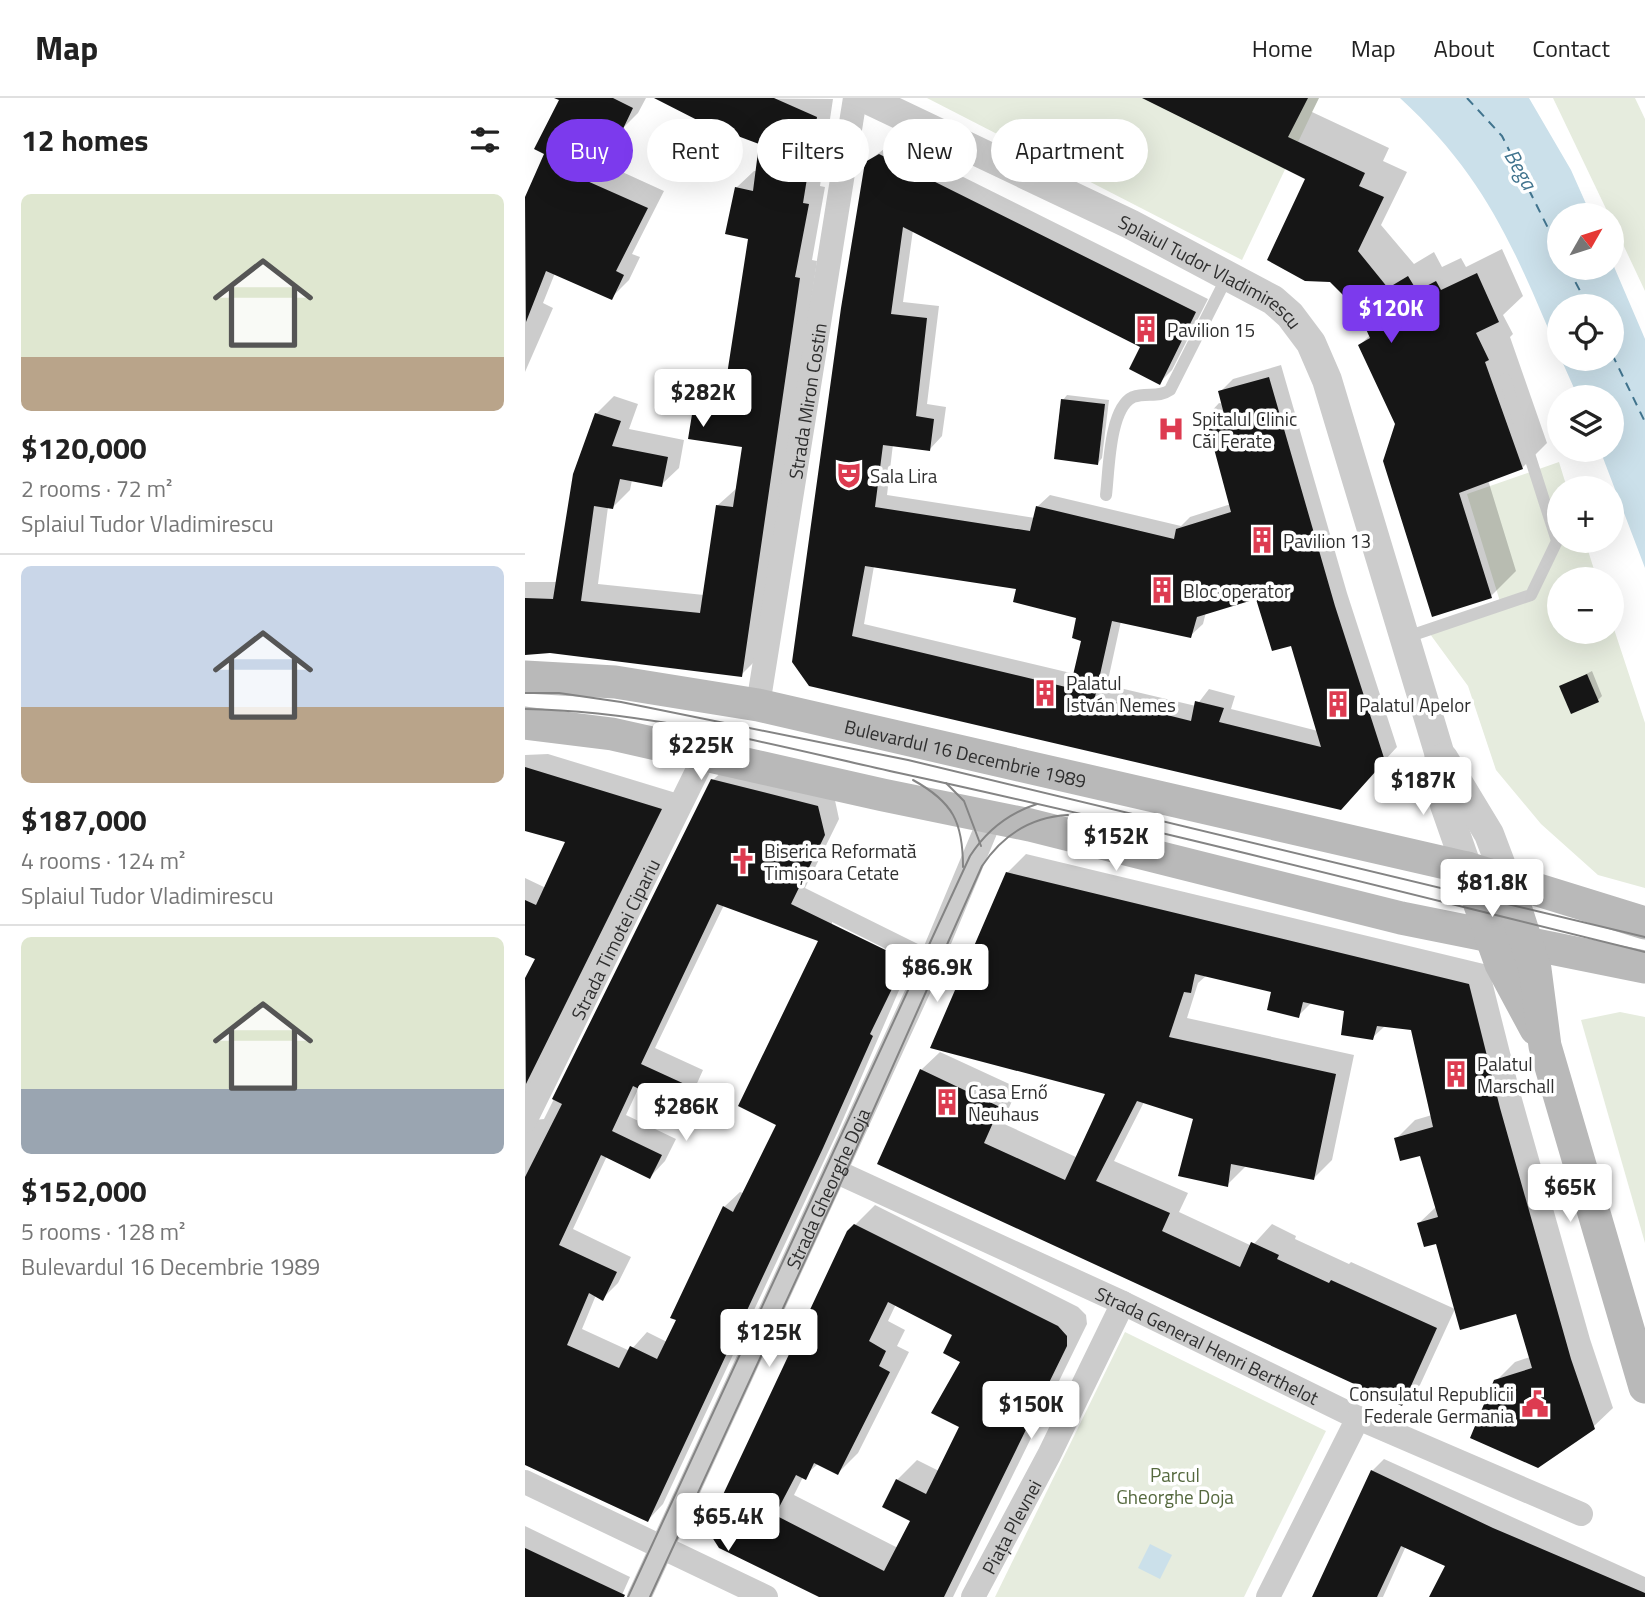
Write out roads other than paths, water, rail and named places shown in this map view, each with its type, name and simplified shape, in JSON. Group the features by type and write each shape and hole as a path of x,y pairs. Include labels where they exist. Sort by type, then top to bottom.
{"main road":[{"name":"Bulevardul 16 Decembrie 1989","path":"525,677 615,682 758,705 1467,868 1645,923"},
{"path":"525,723 612,734 991,817 1401,918 1645,967"},
{"name":"Splaiul Tudor Vladimirescu","path":"1467,868 1501,964 1545,1046"},
{"name":"Splaiul Tudor Vladimirescu","path":"1506,879 1528,942 1545,1046 1645,1387"}],"street":[{"name":"Strada Miron Costin","path":"758,705 855,98"},
{"name":"Splaiul Tudor Vladimirescu","path":"865,98 1130,224 1228,274 1273,300 1290,315 1320,361 1439,752 1445,805 1467,868"},
{"name":"Splaiul Tudor Vladimirescu","path":"1439,752 1489,834 1506,879"},
{"name":"Strada Timotei Cipariu","path":"525,1121 705,755"},
{"name":"Strada Gheorghe Doja","path":"639,1597 666,1549 922,982 991,817"},
{"name":"Strada General Henri Berthelot","path":"835,1171 1123,1303 1358,1418 1581,1514"},
{"name":"Piața Plevnei","path":"973,1597 1049,1455 1123,1303"},
{"path":"1268,1597 1358,1418"},
{"path":"525,1482 766,1597"}],"lane":[{"path":"1106,495 1116,418 1123,404 1134,397 1163,395 1170,390 1228,274"},
{"path":"1404,638 1531,594 1557,541 1505,379"}],"water":[{"name":"Bega","path":"1400,98 1529,98 1571,170 1586,203 1547,203 1547,280 1620,280 1645,339 1645,568 1624,513 1624,476 1610,476 1605,462 1624,462 1624,385 1573,385 1566,371 1624,371 1624,294 1547,294 1547,326 1528,281 1495,217 1476,186 1430,127"},
{"path":"1150,1544 1172,1555 1160,1579 1138,1568"}],"tram line":[{"path":"525,693 559,693 621,702 908,760 1645,937"},
{"path":"525,709 620,716 760,741 1180,837 1645,952"},
{"path":"913,780 938,797 953,815 961,838 963,867"},
{"path":"946,783 964,801 981,846"},
{"path":"628,1597 970,856 999,824 1017,812 1037,804"},
{"path":"650,1597 844,1176 982,866 1008,837 1019,830 1042,820 1068,815"}],"place":[{"name":"Pavilion 15","path":"1146,329"},
{"name":"Spitalul Clinic Căi Ferate","path":"1171,429"},
{"name":"Sala Lira","path":"849,475"},
{"name":"Pavilion 13","path":"1262,540"},
{"name":"Bloc operator","path":"1162,590"},
{"name":"Palatul István Nemes","path":"1045,693"},
{"name":"Palatul Apelor","path":"1338,704"},
{"name":"Biserica Reformată Timișoara Cetate","path":"743,861"},
{"name":"Palatul Marschall","path":"1456,1074"},
{"name":"Casa Ernő Neuhaus","path":"947,1102"},
{"name":"Consulatul Republicii Federale Germania","path":"1535,1404"}],"park label":[{"name":"Parcul Gheorghe Doja","path":"1175,1485"}]}
